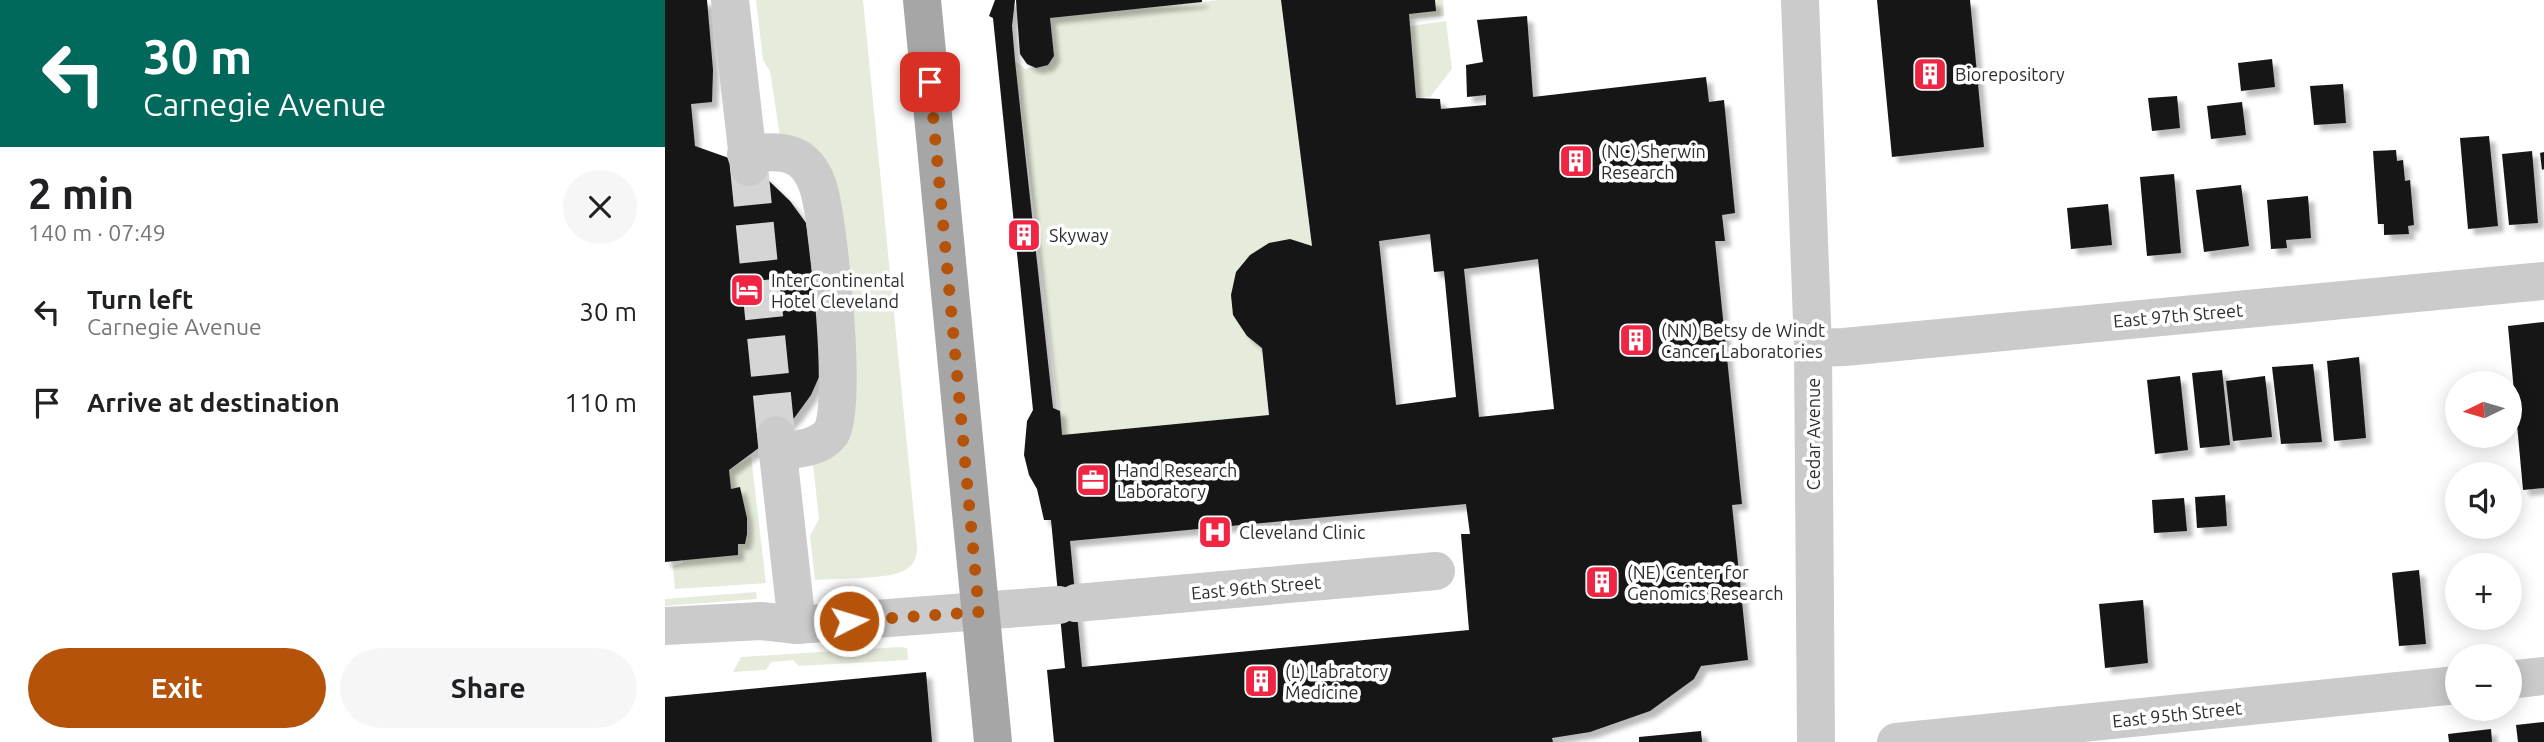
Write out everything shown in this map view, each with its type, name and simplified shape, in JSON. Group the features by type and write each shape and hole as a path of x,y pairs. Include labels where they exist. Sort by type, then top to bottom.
{"main road":[{"path":"922,0 992,742"}],"street":[{"path":"730,0 748,160 785,153 798,158 809,168 820,193 833,298 839,400 836,424 827,437 815,445 777,444 797,625"},
{"name":"Cedar Avenue","path":"1800,0 1813,348 1816,742"},
{"name":"East 97th Street","path":"1813,348 2544,281"},
{"name":"East 96th Street","path":"665,626 761,621 797,625 979,612 1436,571"},
{"path":"2522,679 2544,677"},
{"name":"East 95th Street","path":"1896,742 2445,686"}],"green space":[{"path":"756,0 863,0 917,546 916,557 908,568 887,576 815,580 810,536 819,519 813,464 831,453 830,196 780,137 770,71 763,60"},
{"path":"1219,0 1281,0 1312,246 1294,242 1273,243 1250,255 1233,315 1247,336 1262,348 1269,415 1062,435 1015,61 1025,69 1048,65 1054,56 1050,18"},
{"path":"1435,0 1443,0 1444,16 1409,19 1409,14 1436,11"},
{"path":"1446,21 1452,69 1430,97 1416,98 1410,26"},
{"path":"751,456 766,583 675,589 673,566 683,563 683,560 738,555 738,544 745,544 745,508 740,488 731,489 729,470"},
{"path":"756,592 757,599 665,606 665,599"},
{"path":"907,648 908,660 799,666 793,660 771,662 766,670 733,672 741,657"}],"building":[{"name":"InterContinental Hotel Cleveland","path":"665,0 707,0 713,70 712,102 691,104 695,146 740,162 766,178 790,201 806,223 823,368 811,395 795,417 776,435 729,470 731,489 740,487 747,518 745,544 738,544 738,555 665,562"},
{"path":"995,0 1015,0 1012,26 1015,61 1053,408 1060,411 1062,435 1269,415 1262,348 1247,336 1233,315 1231,295 1236,272 1250,255 1269,243 1290,239 1312,246 1281,0 1435,0 1436,11 1409,14 1416,98 1440,99 1441,109 1486,105 1486,95 1467,97 1466,65 1483,62 1477,20 1527,16 1533,97 1706,77 1709,102 1724,100 1735,213 1722,215 1725,241 1715,241 1742,504 1732,505 1748,660 1701,666 1694,679 1650,711 1590,732 1552,738 1553,742 1054,742 1047,670 1065,668 1051,520 1044,520 1037,489 1029,475 1024,455 1027,421 1033,410 993,18 989,16","holes":["1430,234 1434,272 1444,271 1456,397 1396,405 1379,241","1538,259 1554,409 1479,417 1464,269","1466,504 1470,534 1461,534 1469,630 1082,667 1070,541"]},
{"path":"1016,0 1202,2 1050,18 1054,56 1048,65 1036,68 1027,64 1020,54"},
{"name":"Biorepository","path":"1877,0 1970,0 1984,147 1892,157"},
{"path":"2272,59 2275,87 2241,91 2238,63"},
{"path":"2343,84 2346,123 2314,125 2310,86"},
{"path":"2177,96 2180,128 2152,131 2148,98"},
{"path":"2242,102 2246,135 2211,139 2207,106"},
{"path":"2489,136 2498,226 2468,229 2460,138"},
{"path":"2396,150 2397,161 2403,160 2405,181 2410,180 2414,225 2408,226 2409,234 2384,235 2384,224 2378,224 2373,151"},
{"path":"2532,151 2538,223 2509,225 2502,154"},
{"path":"2544,152 2544,169 2542,170 2540,153"},
{"path":"2174,174 2181,253 2147,256 2140,177"},
{"path":"2241,185 2249,246 2204,252 2196,190"},
{"path":"2308,196 2311,238 2286,240 2287,248 2271,249 2267,200"},
{"path":"2108,204 2112,245 2071,249 2067,208"},
{"path":"2544,322 2544,488 2523,490 2519,448 2522,448 2522,371 2512,371 2508,326"},
{"path":"2359,357 2366,438 2334,441 2327,361"},
{"path":"2313,364 2322,442 2281,444 2272,367"},
{"path":"2222,370 2230,445 2200,448 2192,373"},
{"path":"2180,376 2188,450 2155,454 2147,380"},
{"path":"2265,376 2272,437 2233,441 2226,381"},
{"path":"2225,495 2227,526 2197,528 2195,497"},
{"path":"2184,498 2187,531 2154,533 2152,500"},
{"path":"2419,570 2426,644 2399,646 2392,573"},
{"path":"2143,600 2148,663 2105,668 2099,604"},
{"path":"926,672 932,742 665,742 665,697"},
{"path":"2544,722 2544,742 2518,742 2516,725"},
{"path":"2491,729 2492,742 2449,742 2448,734"},
{"path":"1701,731 1702,742 1639,742 1639,737"}],"tunnel":[{"path":"749,167 776,435"}],"place":[{"name":"Biorepository","path":"1930,74"},
{"name":"(NC) Sherwin Research","path":"1576,161"},
{"name":"Skyway","path":"1024,235"},
{"name":"InterContinental Hotel Cleveland","path":"747,290"},
{"name":"(NN) Betsy de Windt Cancer Laboratories","path":"1636,340"},
{"name":"Hand Research Laboratory","path":"1093,480"},
{"name":"Cleveland Clinic","path":"1215,532"},
{"name":"(NE) Center for Genomics Research","path":"1602,582"},
{"name":"(L) Labratory Medicine","path":"1261,681"}],"route":[{"path":"849,621 979,612 930,82"}]}
